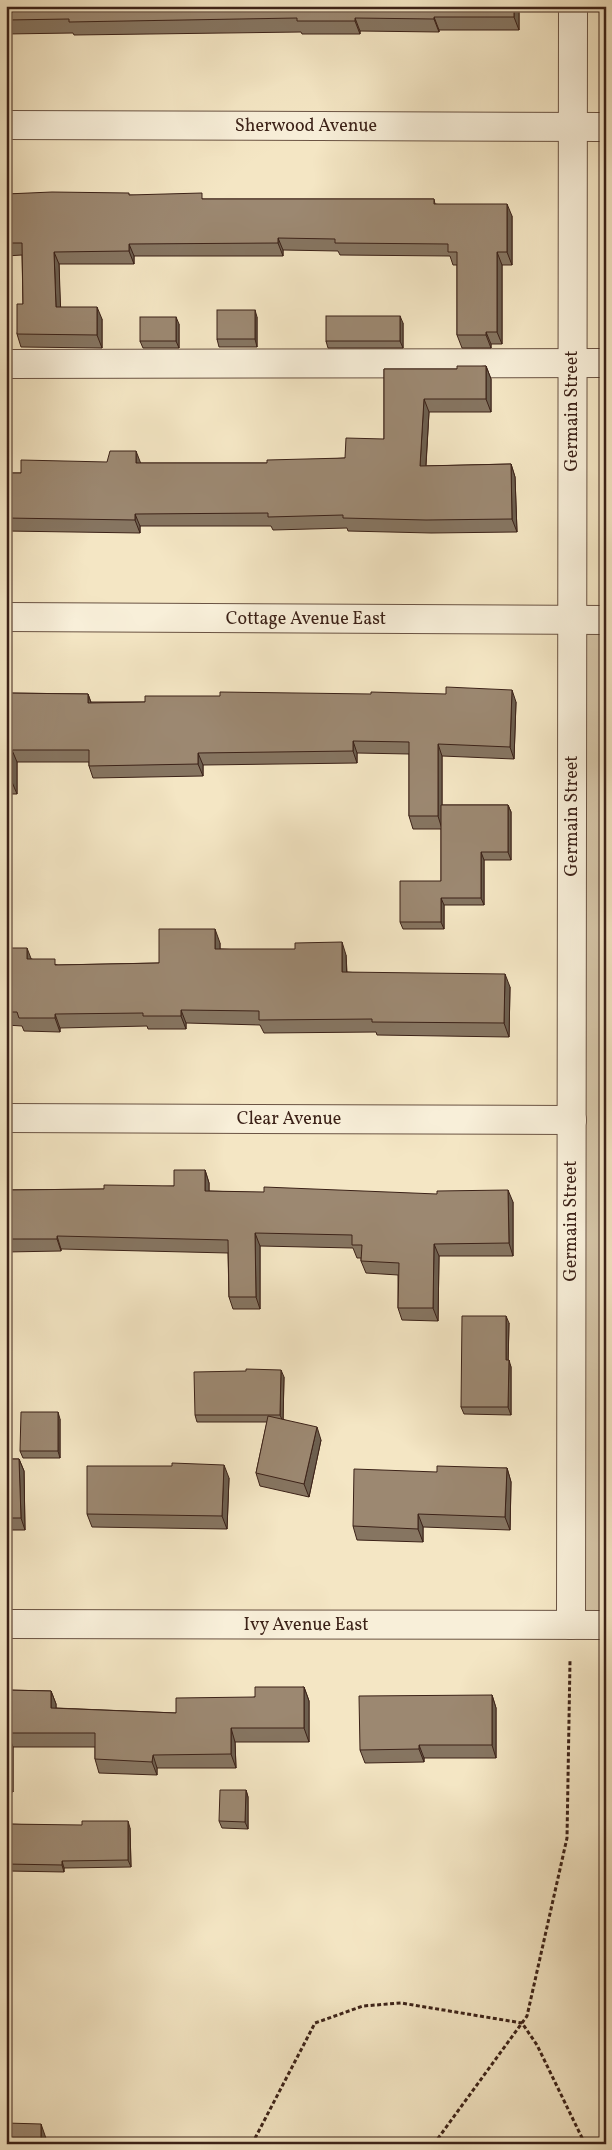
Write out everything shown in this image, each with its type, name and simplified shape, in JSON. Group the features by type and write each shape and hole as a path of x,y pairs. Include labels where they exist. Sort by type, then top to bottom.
{"street":[{"name":"Germain Street","path":"571,1625 573,6"},
{"name":"Sherwood Avenue","path":"6,125 606,127"},
{"path":"6,364 606,363"},
{"name":"Cottage Avenue East","path":"6,617 606,620"},
{"name":"Clear Avenue","path":"6,1118 572,1120"},
{"name":"Ivy Avenue East","path":"6,1624 606,1625"}],"path":[{"path":"434,2144 527,2016 567,1838 570,1661"},
{"path":"252,2144 316,2023 363,2006 401,2003 522,2023 536,2045 585,2144"}],"shaded area":[{"path":"572,620 606,620 606,1625 571,1625"}],"building":[{"path":"6,6 514,6 514,17 355,18 355,21 297,21 297,18 69,22 69,19 6,20"},
{"path":"52,192 129,193 129,195 202,193 202,199 434,199 434,204 507,204 507,252 497,252 497,332 486,332 486,335 457,335 457,252 448,252 448,244 335,243 335,239 278,238 278,243 129,244 129,251 54,252 56,307 97,307 97,335 17,334 17,304 23,304 22,243 6,243 6,194"},
{"path":"217,310 255,310 255,339 217,339"},
{"path":"326,316 400,316 400,341 326,341"},
{"path":"140,317 176,317 176,341 140,341"},
{"path":"457,366 486,366 486,399 424,399 420,466 511,464 512,519 426,520 343,518 343,515 268,517 268,513 135,514 135,520 6,518 6,473 21,473 21,460 107,462 110,451 136,451 136,463 267,463 267,460 345,458 346,438 384,439 384,369 457,369"},
{"path":"446,687 512,690 510,747 438,744 438,816 409,816 409,742 353,741 353,751 198,753 198,764 89,766 89,750 12,750 12,782 6,782 6,693 88,694 88,703 145,702 145,696 220,696 220,692 446,694"},
{"path":"441,805 508,805 508,852 481,852 481,898 441,898 441,922 400,922 400,881 441,881"},
{"path":"159,929 215,929 215,949 295,949 295,943 342,942 342,972 505,974 504,1023 372,1022 372,1019 259,1020 259,1011 181,1010 181,1016 143,1016 143,1013 55,1014 55,1018 19,1018 17,1012 6,1012 6,948 27,948 27,959 55,959 55,965 159,963"},
{"path":"174,1170 205,1170 205,1191 264,1192 264,1187 437,1194 437,1191 508,1190 509,1243 434,1244 433,1308 398,1308 399,1263 361,1261 362,1245 352,1245 352,1235 255,1233 256,1297 229,1297 228,1240 57,1236 57,1239 6,1239 6,1190 104,1189 104,1185 174,1186"},
{"path":"462,1316 506,1316 506,1360 509,1360 508,1407 461,1407"},
{"path":"246,1369 281,1370 280,1415 195,1415 194,1372 246,1371"},
{"path":"21,1412 58,1412 58,1451 20,1451"},
{"path":"268,1416 317,1427 304,1484 256,1473"},
{"path":"6,1459 19,1459 21,1518 6,1518"},
{"path":"172,1463 224,1465 222,1516 87,1514 87,1466 172,1466"},
{"path":"437,1466 507,1468 505,1517 418,1514 418,1529 353,1526 354,1469 437,1472"},
{"path":"255,1687 304,1687 304,1728 231,1728 231,1754 153,1755 152,1762 95,1759 95,1733 8,1733 8,1779 6,1779 6,1690 51,1691 51,1708 176,1713 176,1698 255,1697"},
{"path":"492,1695 492,1745 419,1745 419,1749 360,1750 359,1696"},
{"path":"220,1790 246,1790 245,1822 219,1821"},
{"path":"82,1821 128,1821 128,1860 62,1861 62,1865 6,1864 6,1824 82,1825"},
{"path":"6,2123 41,2124 41,2144 6,2144"}]}
